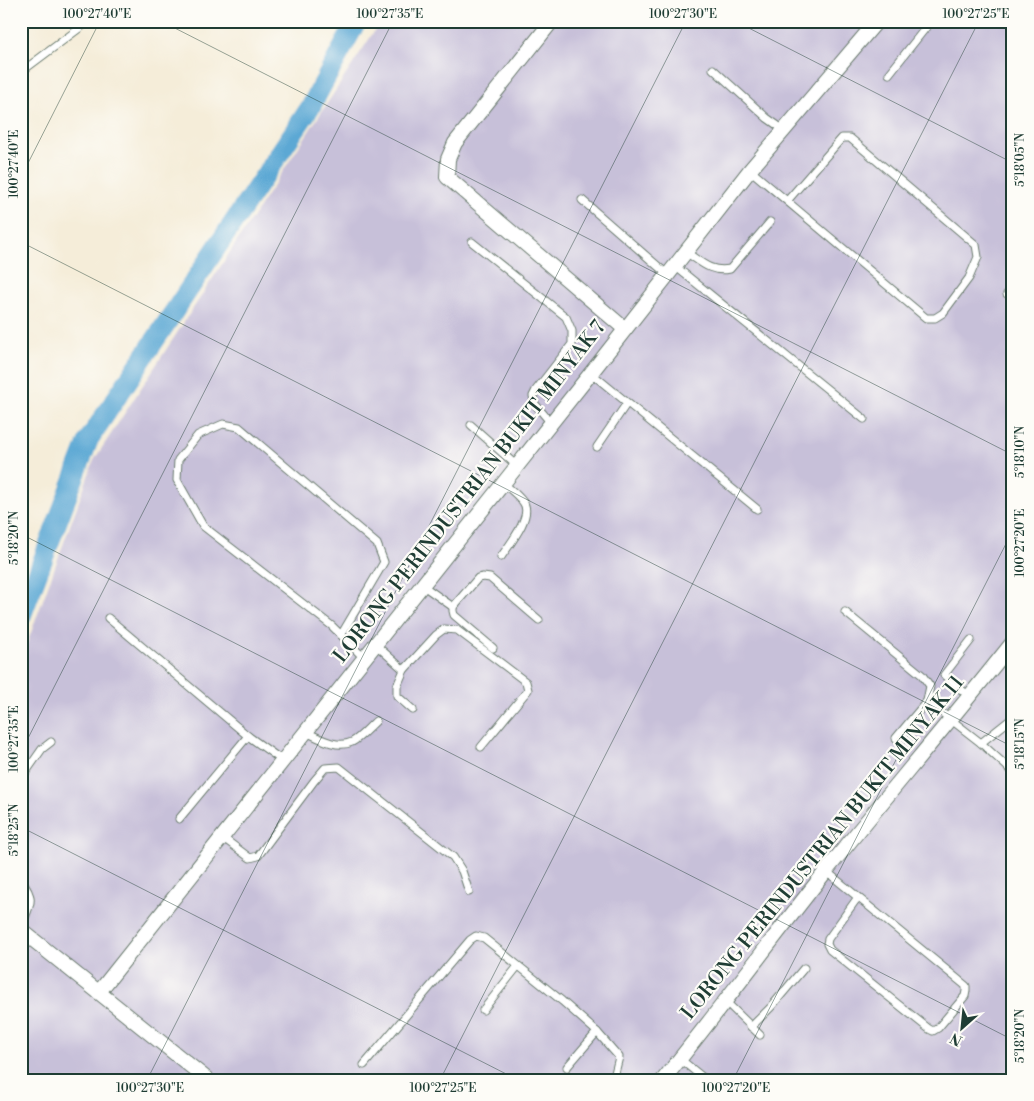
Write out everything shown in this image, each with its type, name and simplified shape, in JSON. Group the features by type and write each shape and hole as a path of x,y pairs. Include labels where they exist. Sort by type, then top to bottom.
{"street":[{"path":"552,21 455,143 448,160 447,177 626,329"},
{"name":"LORONG PERINDUSTRIAN BUKIT MINYAK 7","path":"99,992 626,329 750,170 872,23"},
{"name":"LORONG PERINDUSTRIAN BUKIT MINYAK 11","path":"663,1080 726,1002 826,871 1013,642"},
{"path":"21,930 208,1080"}],"lane":[{"path":"21,72 89,21"},
{"path":"889,74 931,21"},
{"path":"1009,21 1013,25"},
{"path":"713,69 767,118 784,130"},
{"path":"750,170 926,318 935,318 943,313 969,278 978,257 976,245 850,138 842,138 787,201"},
{"path":"582,200 864,419"},
{"path":"686,252 710,268 720,271 730,269 770,222"},
{"path":"472,242 566,317 572,331 572,344 533,396 535,404 551,423"},
{"path":"590,373 757,509"},
{"path":"597,447 627,403"},
{"path":"341,635 384,562 377,544 239,427 223,424 198,435 178,460 177,480 202,526 332,626 341,635 364,658"},
{"path":"471,426 517,466"},
{"path":"501,557 525,520 527,511 525,503 503,483"},
{"path":"493,648 454,615 453,611 453,607 478,578 490,578 539,620"},
{"path":"422,585 453,607"},
{"path":"845,612 922,675 930,686 927,701 896,738"},
{"path":"108,618 248,736 283,761"},
{"path":"413,710 397,696 397,686 404,670 436,635 444,629 457,630 526,682 528,690 481,746"},
{"path":"970,697 944,675 971,640"},
{"path":"375,644 404,670"},
{"path":"927,701 982,743 1013,772"},
{"path":"982,743 1010,720"},
{"path":"306,732 340,745 352,742 376,721"},
{"path":"179,819 248,736"},
{"path":"21,779 42,749 51,742"},
{"path":"221,837 250,858 258,856 325,768 340,767 453,857 462,871 469,892"},
{"path":"826,871 858,897 966,986 965,996 938,1028 933,1031 830,950 827,944 828,939 858,897"},
{"path":"21,881 30,894 31,901 21,926"},
{"path":"364,1065 470,940 476,936 484,938 597,1032 619,1057 615,1073 610,1080"},
{"path":"483,1010 518,966"},
{"path":"751,1027 771,1007 804,968"},
{"path":"726,1002 760,1035"},
{"path":"567,1067 597,1032"},
{"path":"680,1059 706,1080"}],"shaded area":[{"path":"381,21 1013,21 1013,1080 21,1080 21,660 94,460"}],"waterway":[{"path":"21,617 89,439 311,106 357,21"}]}
